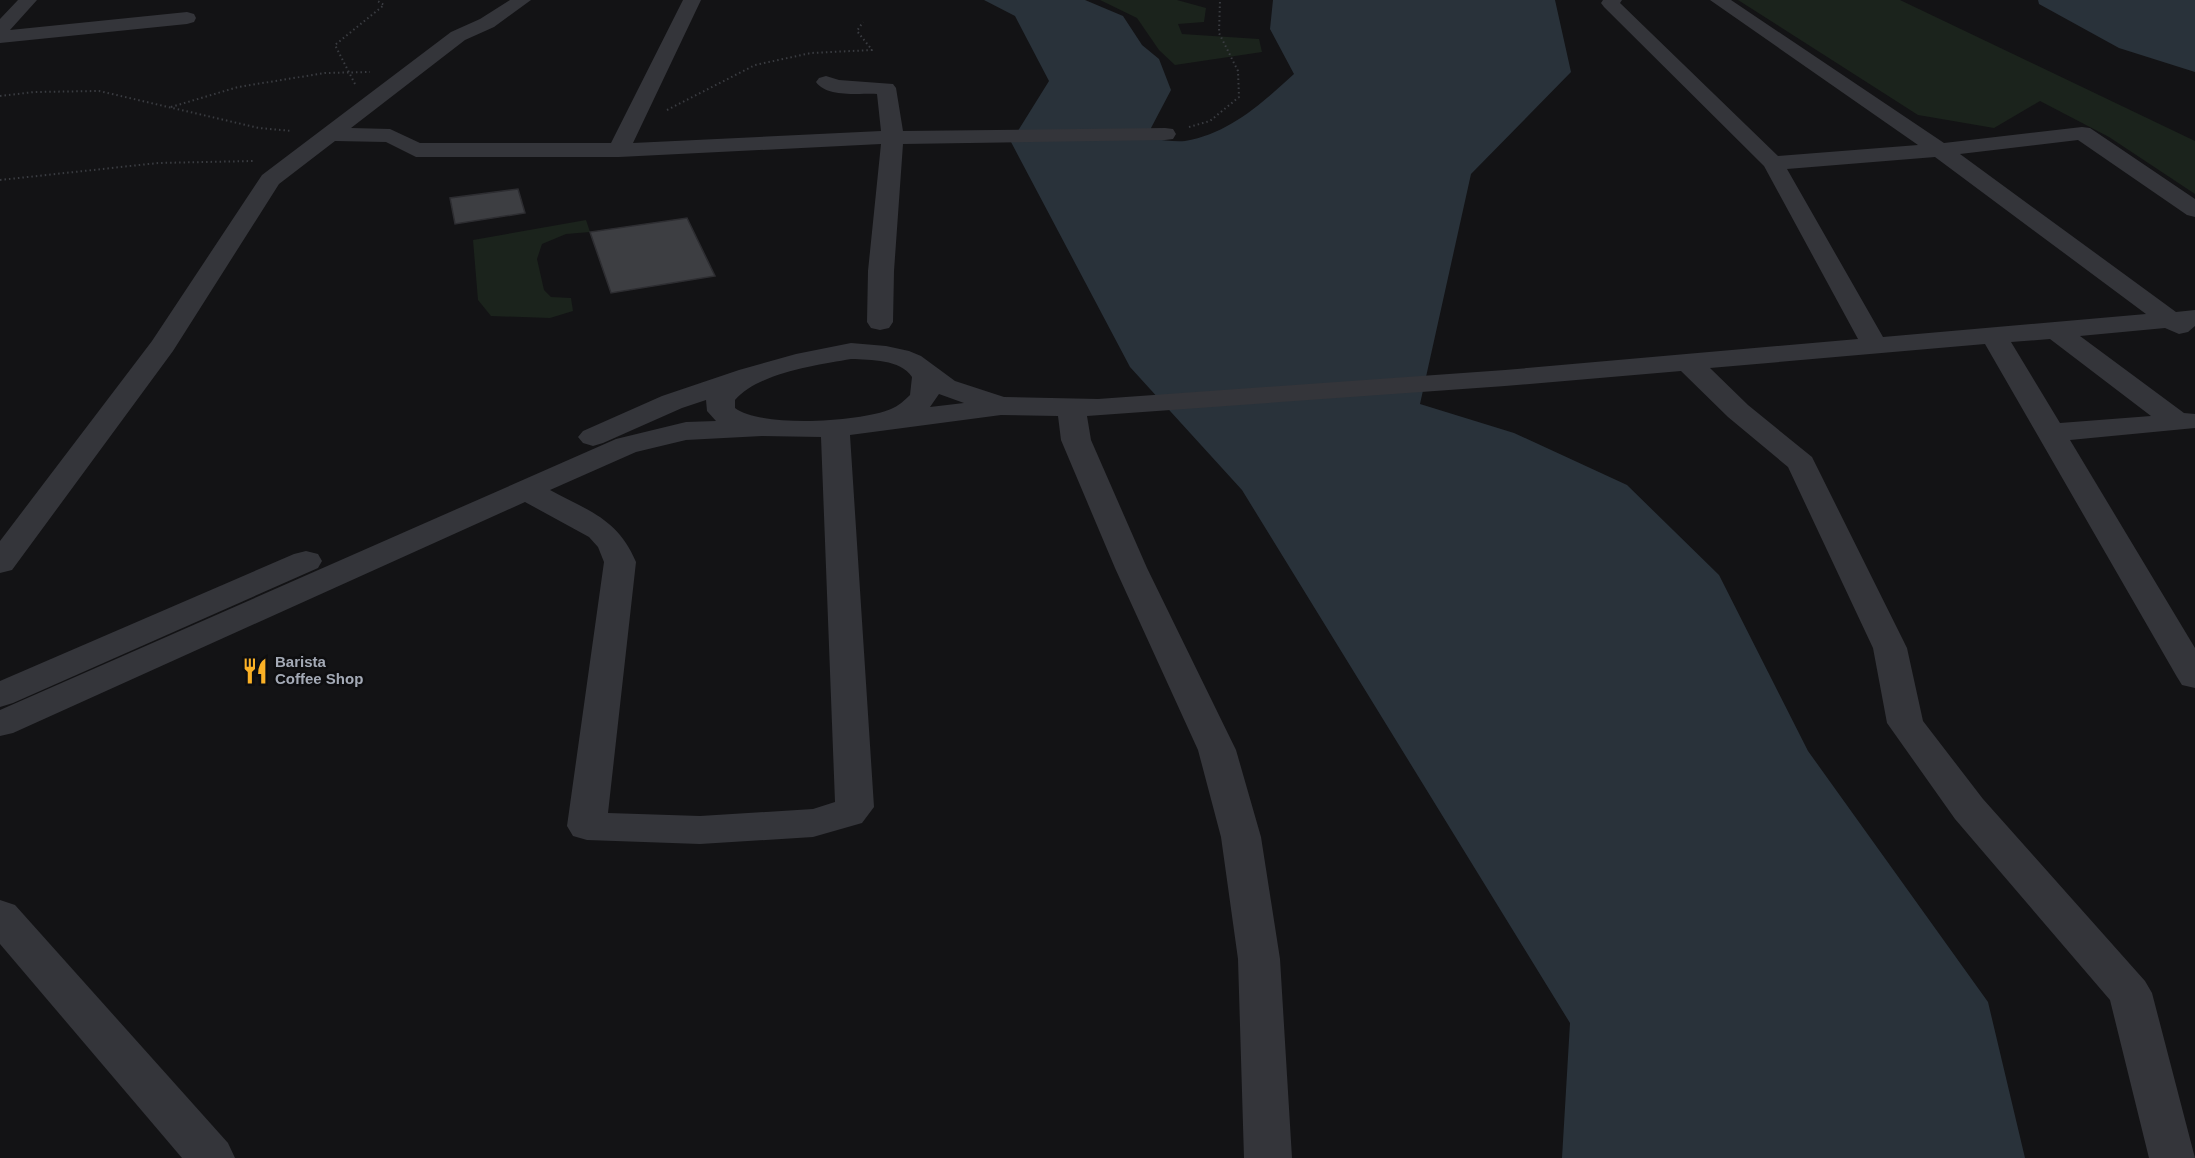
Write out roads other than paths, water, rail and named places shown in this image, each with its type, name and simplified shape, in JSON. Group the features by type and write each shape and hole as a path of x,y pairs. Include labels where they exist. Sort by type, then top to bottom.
{"street":[{"path":"0,30 28,0"},
{"path":"0,564 163,345 270,180 458,36 487,23 522,0"},
{"path":"619,150 692,0"},
{"path":"1613,0 1610,3 1773,163 1875,346"},
{"path":"1719,0 2183,319 2195,338"},
{"path":"0,37 187,18"},
{"path":"826,82 836,86 886,88 893,137 881,271 880,322 889,339 916,366 945,387 1001,406"},
{"path":"1773,163 1940,150 2082,133 2195,210"},
{"path":"329,134 390,136 416,150 619,150 893,137 1165,134"},
{"path":"0,724 626,445 687,430 835,427 1001,406 1084,408 1505,378 2183,319"},
{"path":"826,355 869,335 880,322"},
{"path":"2055,330 2186,421"},
{"path":"1993,335 2195,677"},
{"path":"0,695 672,402 749,376 826,355 851,351 873,351 916,366 927,382 925,394 916,406 900,416 879,423"},
{"path":"1687,362 1738,411 1802,463 1890,648 1905,723 1969,809 2130,993 2173,1158"},
{"path":"749,376 724,391 719,400 720,409 727,418 741,425 758,428"},
{"path":"1084,408 1076,440 1131,568 1217,750 1241,837 1259,959 1268,1158"},
{"path":"2051,433 2186,421"},
{"path":"526,490 600,530 613,544 620,562 587,826 700,830 813,823 848,813 855,807 835,427"},
{"path":"0,916 211,1158"}],"place":[{"name":"Barista Coffee Shop","path":"255,671"}]}
